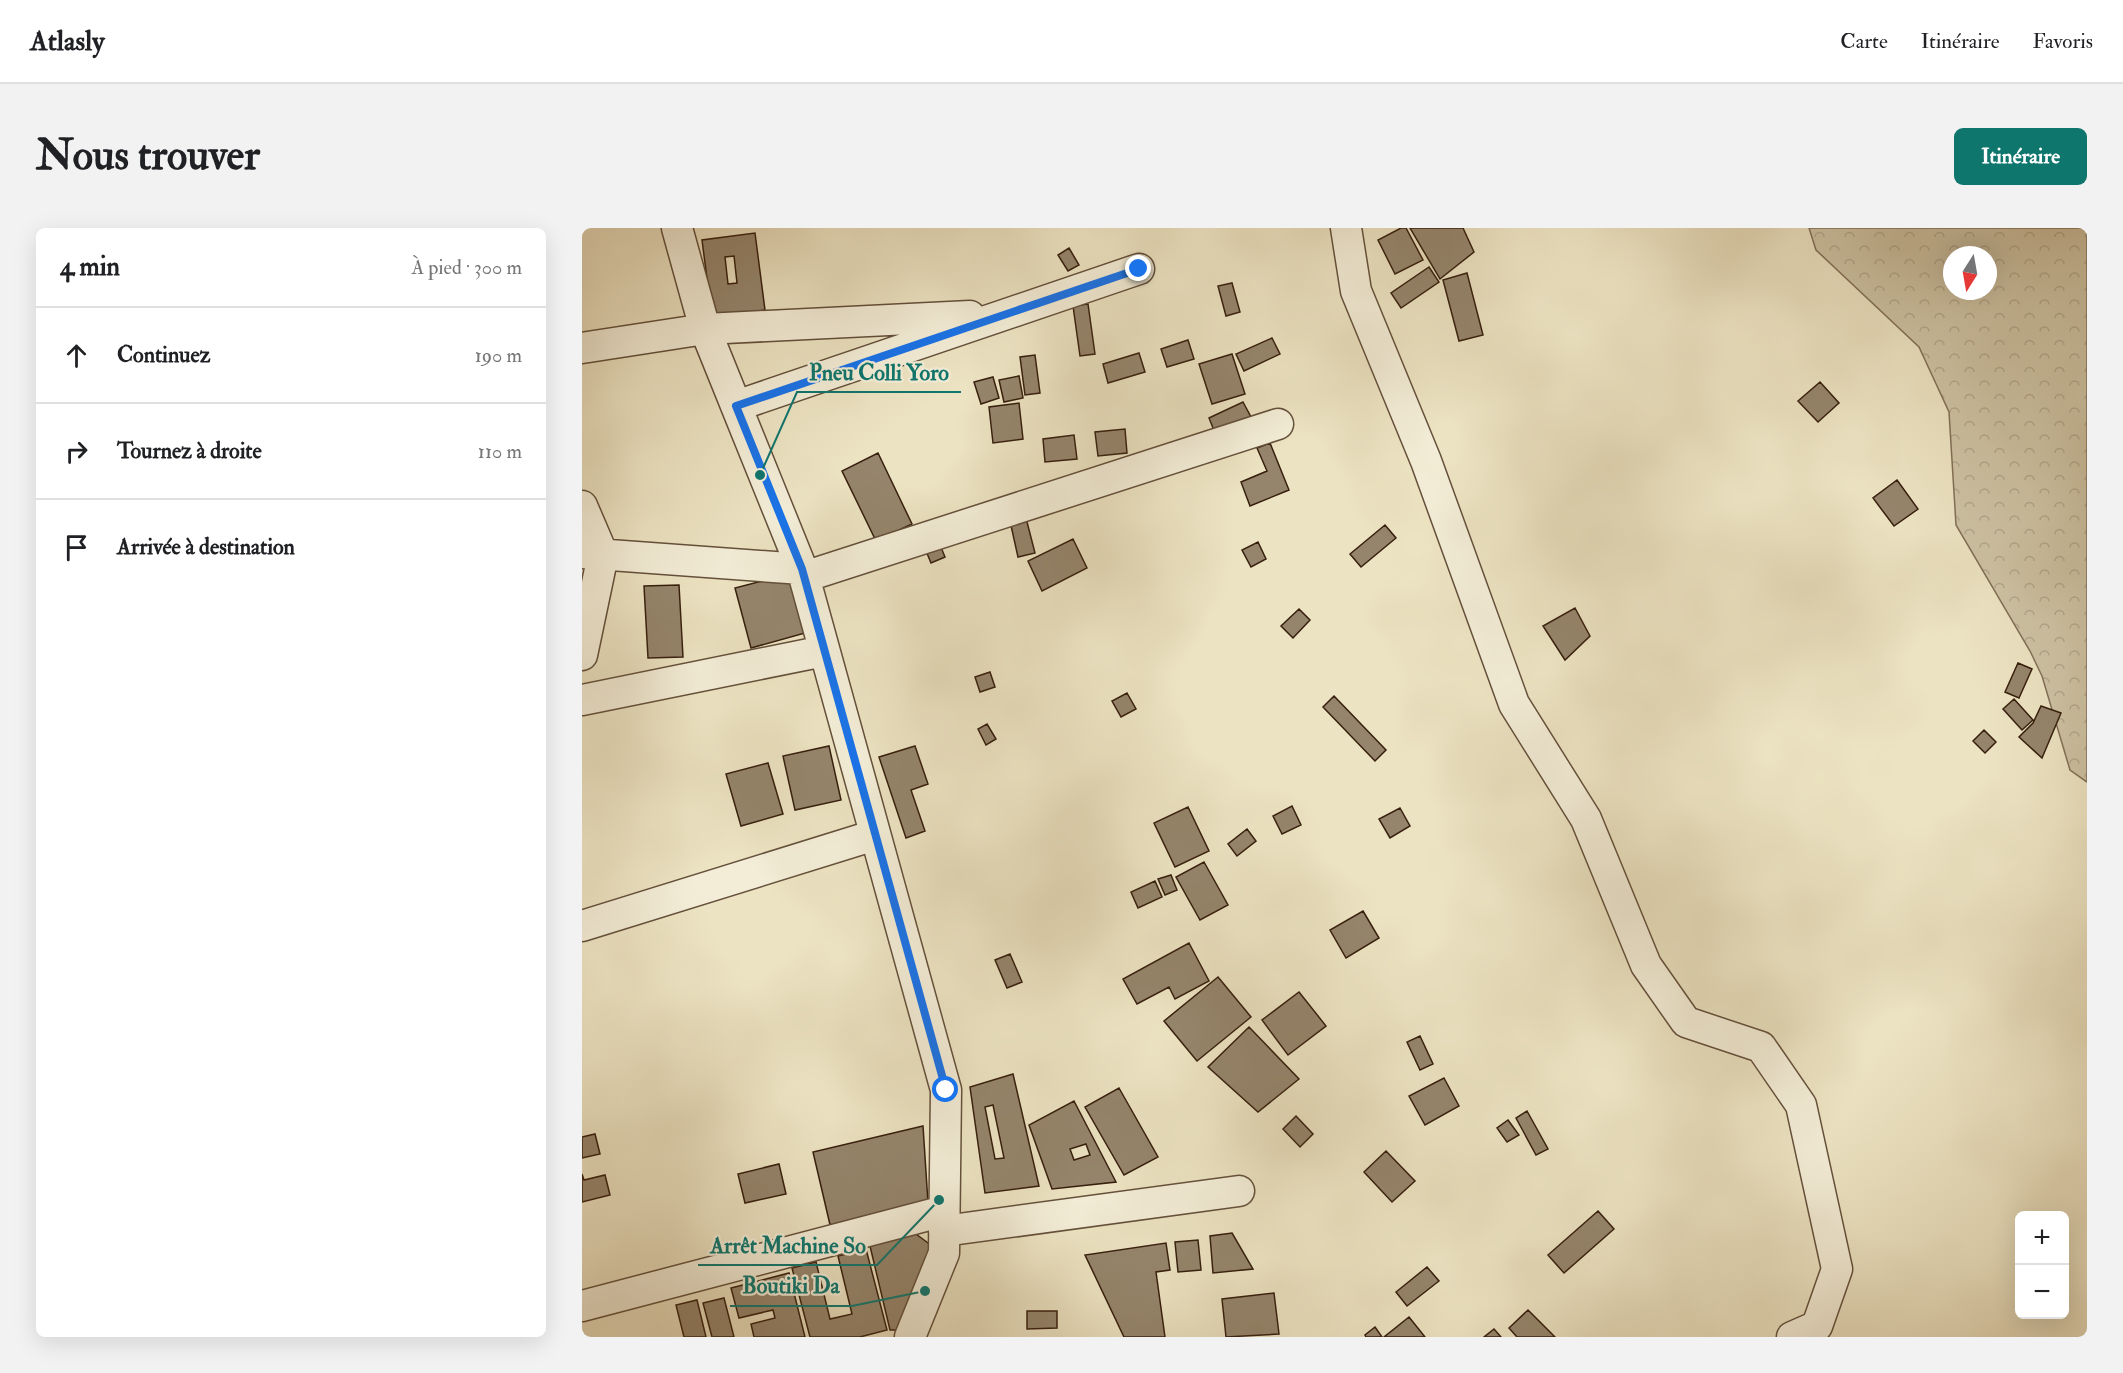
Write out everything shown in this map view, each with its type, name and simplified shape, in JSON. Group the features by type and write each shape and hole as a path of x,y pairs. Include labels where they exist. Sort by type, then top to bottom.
{"street":[{"path":"677,228 705,329 803,573 946,1090 944,1253 910,1337"},
{"path":"1346,228 1356,291 1426,461 1514,704 1586,819 1647,965 1686,1022 1761,1047 1801,1105 1837,1269 1818,1326 1792,1337"},
{"path":"736,406 1139,269"},
{"path":"582,348 705,329 1006,314"},
{"path":"592,554 803,573 1278,424"},
{"path":"582,506 592,554 582,655"},
{"path":"582,700 824,651"},
{"path":"582,926 875,835"},
{"path":"582,1305 944,1221 1239,1191"}],"green space":[{"path":"1809,228 2087,228 2087,782 2070,770 2042,676 2030,651 1956,525 1949,412 1919,347 1816,250"}],"building":[{"path":"1401,228 1406,228 1423,260 1395,274 1378,240"},
{"path":"1410,228 1463,228 1474,252 1440,279"},
{"path":"755,233 765,310 712,317 702,240","holes":["734,256 737,283 728,284 725,257"]},
{"path":"1069,248 1079,265 1068,271 1058,255"},
{"path":"1429,267 1439,282 1401,308 1391,293"},
{"path":"1467,273 1483,335 1459,341 1443,280"},
{"path":"1232,283 1240,312 1226,316 1218,286"},
{"path":"1088,304 1095,354 1080,356 1073,306"},
{"path":"1272,338 1280,354 1244,371 1236,354"},
{"path":"1188,340 1194,359 1167,367 1161,349"},
{"path":"1139,353 1145,372 1108,383 1103,364"},
{"path":"1232,354 1245,394 1212,404 1199,364"},
{"path":"1035,355 1040,393 1025,395 1020,357"},
{"path":"1019,376 1023,398 1004,402 999,380"},
{"path":"993,377 999,398 981,404 974,382"},
{"path":"1820,382 1839,403 1818,422 1798,401"},
{"path":"1243,402 1251,417 1215,433 1209,418"},
{"path":"1019,403 1023,439 993,443 989,407"},
{"path":"1125,429 1127,453 1098,456 1095,432"},
{"path":"1074,435 1077,459 1045,462 1043,439"},
{"path":"1270,443 1289,490 1250,506 1241,482 1267,471 1257,448"},
{"path":"878,453 912,524 876,541 842,471"},
{"path":"1897,480 1918,509 1894,526 1873,498"},
{"path":"1026,518 1035,553 1018,557 1010,521"},
{"path":"1385,525 1396,538 1361,567 1350,554"},
{"path":"1073,539 1087,568 1042,591 1028,561"},
{"path":"938,540 945,557 931,563 924,546"},
{"path":"1258,542 1266,559 1251,567 1242,550"},
{"path":"789,574 805,633 751,648 735,588"},
{"path":"679,585 683,657 648,658 644,586"},
{"path":"1575,608 1590,636 1565,660 1543,626"},
{"path":"1299,609 1310,620 1293,638 1281,626"},
{"path":"2018,663 2032,669 2019,698 2005,692"},
{"path":"990,672 995,687 980,692 975,677"},
{"path":"1127,693 1136,709 1121,717 1112,701"},
{"path":"1334,696 1386,750 1375,761 1323,707"},
{"path":"2014,699 2033,720 2022,730 2003,709"},
{"path":"2041,706 2061,713 2042,758 2019,737 2033,723"},
{"path":"987,724 996,739 986,745 978,729"},
{"path":"1984,730 1996,742 1985,753 1973,741"},
{"path":"829,746 841,800 795,810 783,756"},
{"path":"915,746 928,784 911,790 925,831 906,838 879,757"},
{"path":"768,763 783,814 741,826 726,774"},
{"path":"1292,806 1301,825 1282,834 1273,816"},
{"path":"1188,807 1209,851 1175,867 1154,823"},
{"path":"1400,808 1410,826 1390,838 1379,819"},
{"path":"1247,829 1256,841 1237,856 1228,844"},
{"path":"1204,862 1228,905 1200,920 1176,877"},
{"path":"1171,875 1177,890 1165,895 1158,879"},
{"path":"1155,881 1162,897 1138,908 1131,892"},
{"path":"1363,911 1379,938 1346,958 1330,930"},
{"path":"1189,943 1209,981 1175,999 1169,987 1137,1004 1123,979"},
{"path":"1010,954 1022,982 1007,988 995,960"},
{"path":"1218,977 1251,1017 1197,1061 1164,1021"},
{"path":"1299,992 1326,1026 1288,1055 1262,1020"},
{"path":"1249,1027 1299,1079 1258,1112 1208,1067"},
{"path":"1420,1036 1433,1064 1420,1070 1407,1042"},
{"path":"1013,1074 1039,1186 985,1193 970,1087","holes":["993,1105 1004,1158 995,1159 985,1107"]},
{"path":"1444,1078 1459,1106 1425,1125 1409,1096"},
{"path":"1119,1088 1158,1157 1124,1175 1085,1107"},
{"path":"1074,1101 1116,1182 1052,1189 1029,1125","holes":["1086,1144 1090,1155 1074,1160 1070,1149"]},
{"path":"1527,1111 1548,1149 1536,1155 1516,1118"},
{"path":"1296,1116 1313,1134 1300,1147 1283,1129"},
{"path":"1508,1120 1519,1135 1507,1142 1497,1128"},
{"path":"923,1126 928,1203 831,1229 813,1152"},
{"path":"595,1134 600,1154 582,1158 582,1137"},
{"path":"1386,1151 1415,1181 1392,1202 1364,1172"},
{"path":"779,1164 786,1194 745,1203 738,1174"},
{"path":"582,1174 584,1180 605,1175 610,1195 582,1202"},
{"path":"1598,1211 1614,1229 1564,1273 1548,1255"},
{"path":"1232,1233 1253,1269 1213,1273 1210,1236"},
{"path":"916,1234 932,1246 897,1330 890,1330 870,1246"},
{"path":"1198,1240 1201,1270 1178,1272 1175,1242"},
{"path":"1166,1243 1170,1270 1156,1272 1165,1337 1124,1337 1085,1255"},
{"path":"866,1249 887,1330 860,1337 810,1337 792,1268 816,1262 830,1319 852,1314 838,1256"},
{"path":"1427,1267 1439,1281 1407,1306 1396,1292"},
{"path":"789,1273 805,1337 754,1337 751,1324 775,1318 773,1310 739,1318 731,1288"},
{"path":"1274,1293 1279,1334 1226,1337 1222,1299"},
{"path":"724,1298 734,1337 712,1337 703,1303"},
{"path":"697,1300 706,1337 684,1337 676,1305"},
{"path":"1528,1310 1555,1337 1517,1337 1509,1328"},
{"path":"1027,1311 1057,1311 1057,1328 1027,1329"},
{"path":"1409,1317 1425,1337 1384,1337"},
{"path":"1375,1327 1382,1337 1366,1337 1365,1335"},
{"path":"1494,1329 1501,1337 1484,1337"}],"place":[{"name":"Pneu Colli Yoro","path":"760,475"},
{"name":"Arrêt Machine So","path":"939,1200"},
{"name":"Boutiki Da","path":"925,1291"}],"route":[{"path":"946,1090 802,569 736,406 1139,269"}]}
